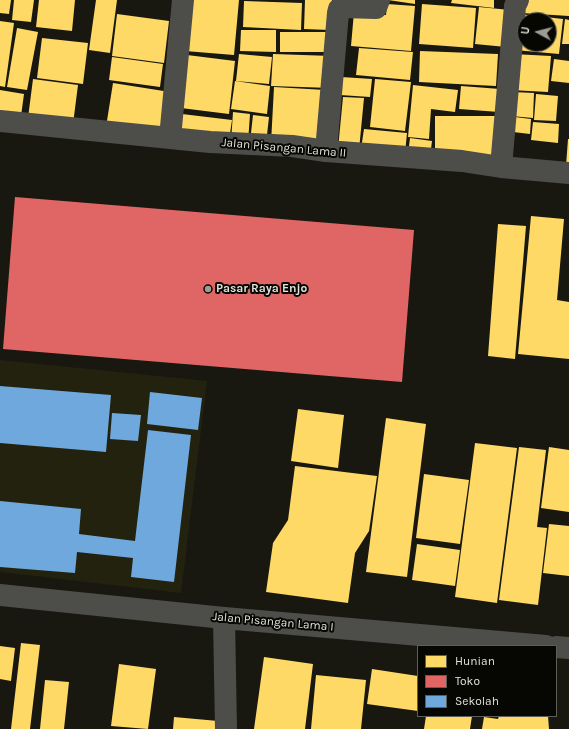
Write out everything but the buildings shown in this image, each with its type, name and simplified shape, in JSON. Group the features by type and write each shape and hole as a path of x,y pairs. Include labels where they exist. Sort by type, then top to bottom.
{"street":[{"path":"170,138 183,0"},
{"path":"326,151 339,9 343,7 376,8 379,0"},
{"path":"501,167 515,14 518,0"},
{"name":"Jalan Pisangan Lama II","path":"0,121 170,138 292,146 326,151 462,161 501,167 569,173"},
{"name":"Jalan Pisangan Lama I","path":"0,595 224,618 534,645"},
{"path":"224,618 226,729"},
{"path":"557,647 569,648"}],"shaded area":[{"path":"0,360 207,381 181,593 0,572"}],"place":[{"name":"Pasar Raya Enjo","path":"208,289"}]}
